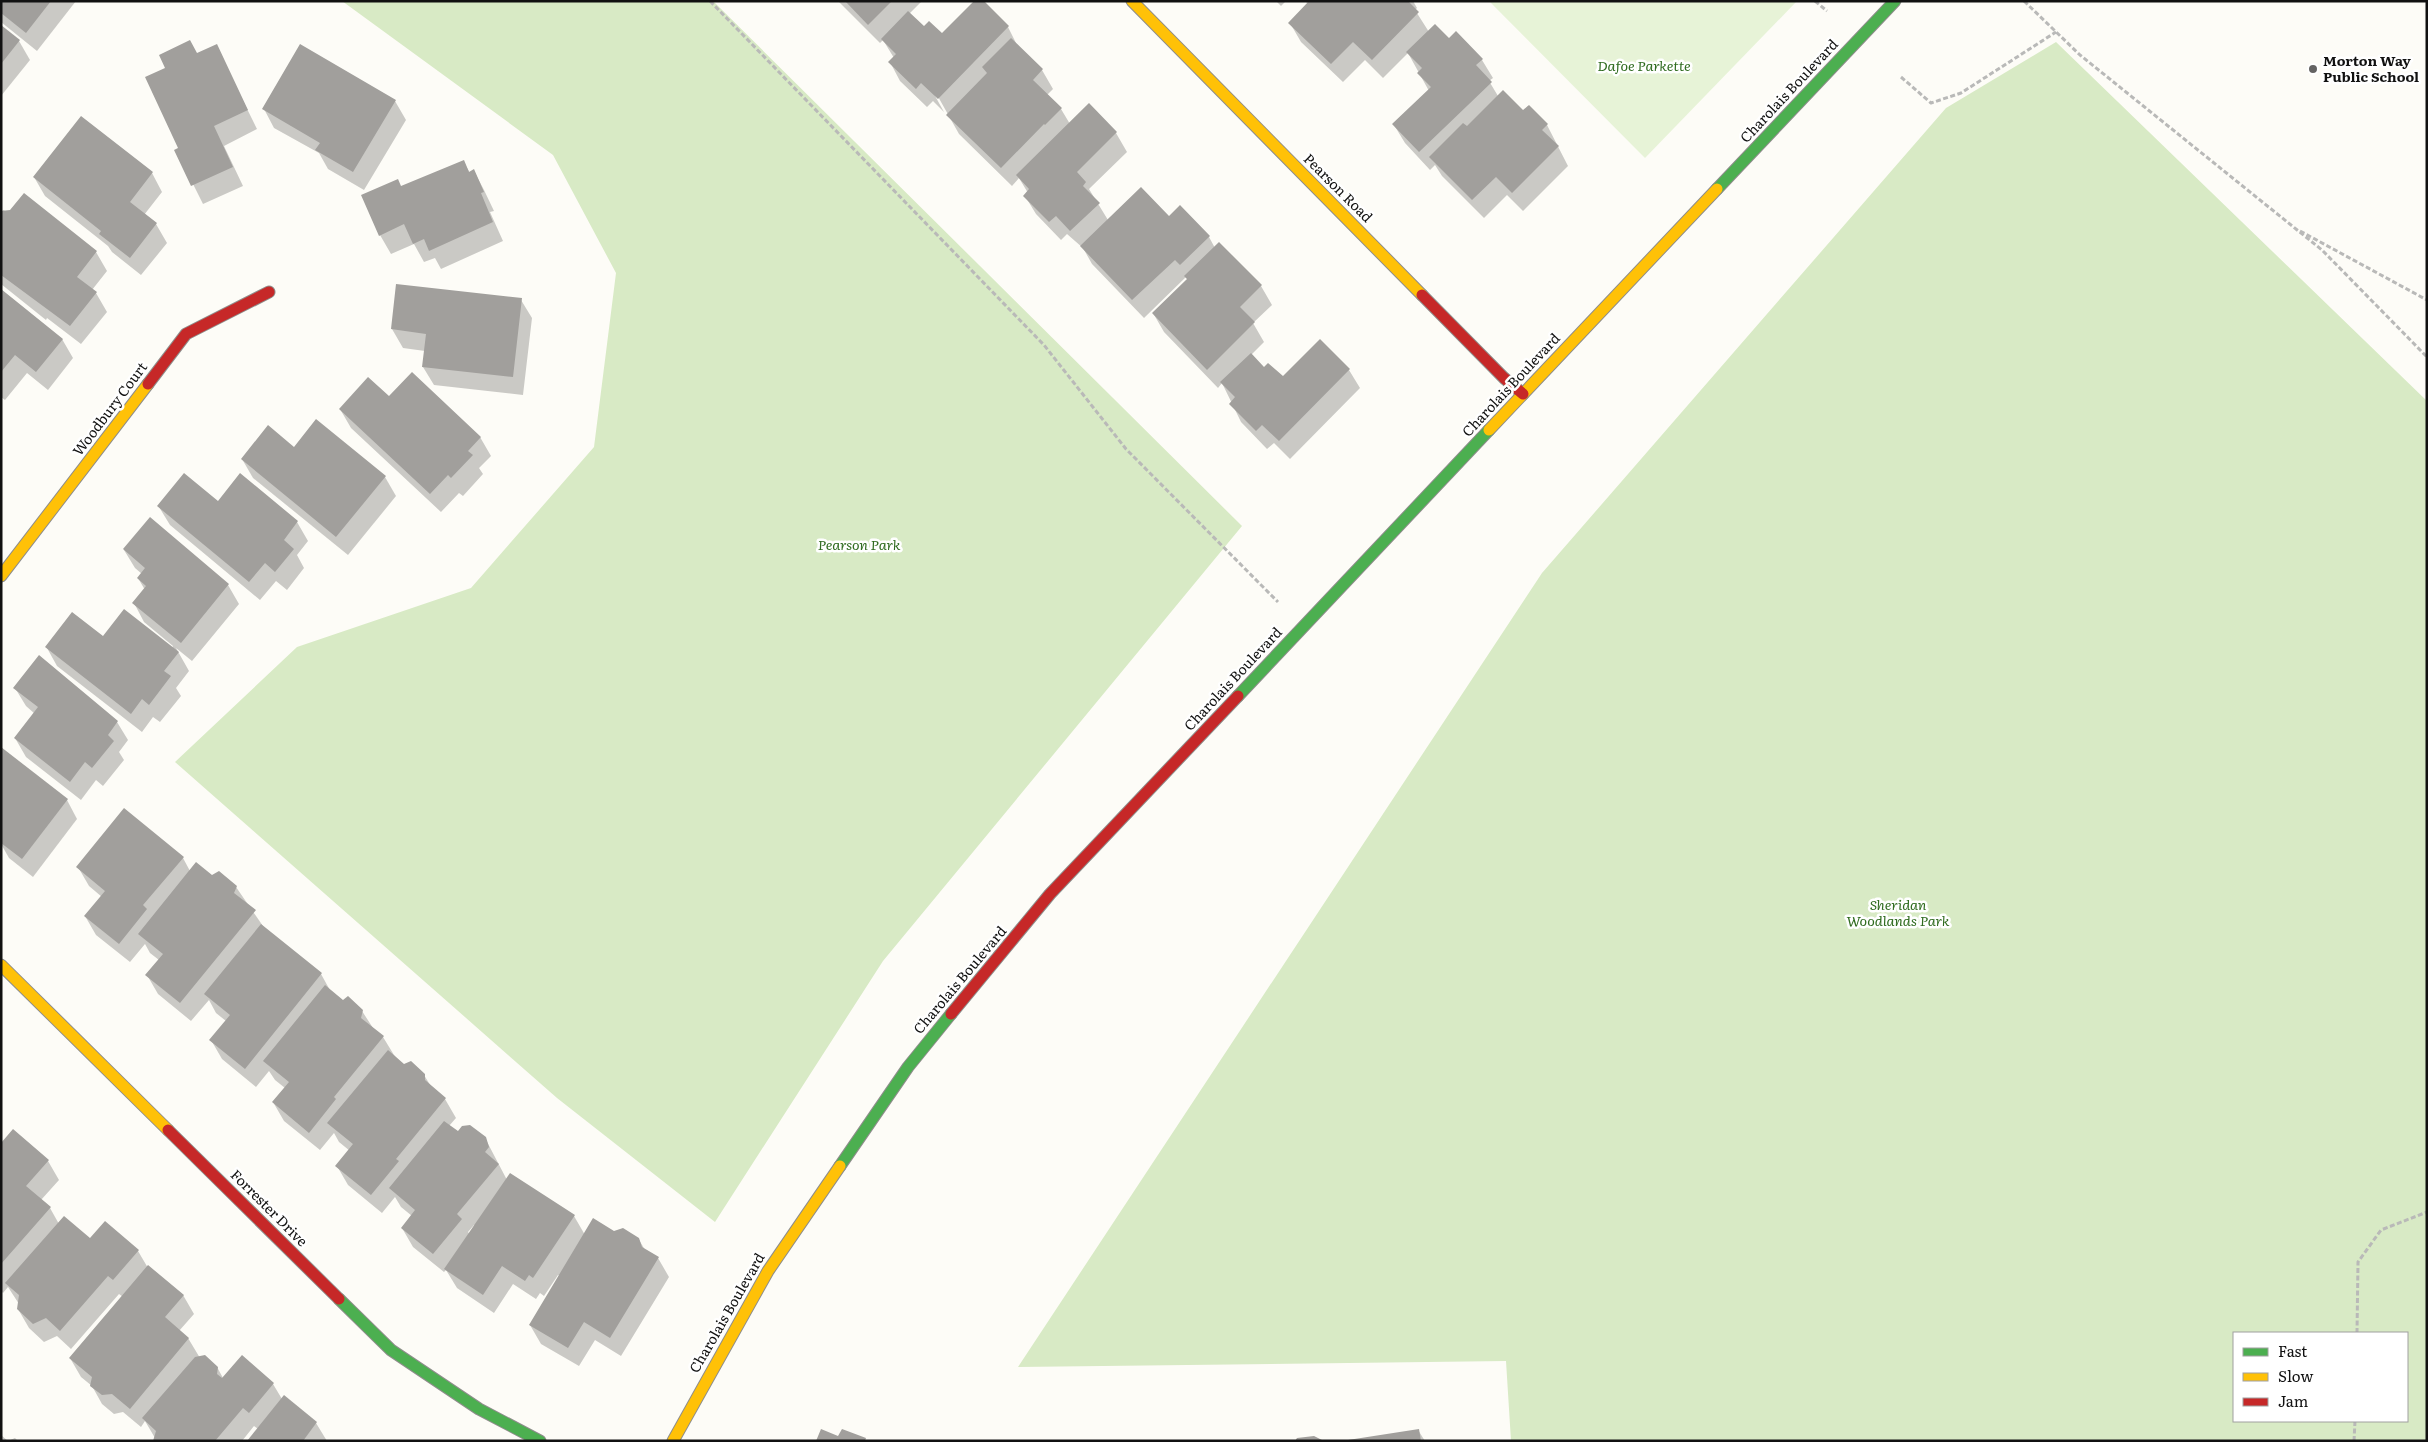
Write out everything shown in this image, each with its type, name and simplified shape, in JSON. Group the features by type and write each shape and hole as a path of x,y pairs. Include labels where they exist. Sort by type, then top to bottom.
{"street":[{"name":"Pearson Road","path":"1132,1 1504,378 1523,394"},
{"name":"Charolais Boulevard","path":"672,1441 768,1271 908,1067 1050,894 1895,1"},
{"name":"Woodbury Court","path":"1,576 186,334 269,292"},
{"name":"Forrester Drive","path":"1,965 391,1350 479,1409 540,1441"}],"path":[{"path":"710,1 1044,345 1126,449 1303,627"},
{"path":"1815,1 1827,11"},
{"path":"2024,1 2080,54 2322,250 2427,357"},
{"path":"1901,77 1931,103 1960,93 2056,32"},
{"path":"2293,226 2427,300"},
{"path":"2358,1332 2358,1262 2381,1230 2427,1212"},
{"path":"2354,1441 2355,1422"}],"green space":[{"name":"Pearson Park","path":"342,1 713,1 1242,526 883,961 715,1222 557,1098 175,762 297,647 471,588 594,447 616,273 553,155"},
{"name":"Dafoe Parkette","path":"1489,1 1797,1 1645,158"},
{"name":"Sheridan Woodlands Park","path":"2056,42 2427,401 2427,1441 1511,1441 1506,1361 1018,1367 1542,573 1946,108"}],"building":[{"path":"1,1 51,1 26,33 1,13"},
{"path":"845,1 892,1 868,25"},
{"path":"974,1 984,1 1009,26 938,99 921,83 916,89 888,62 896,54 881,39 908,11 924,26 929,21 942,33"},
{"path":"1309,1 1408,1 1419,12 1372,60 1353,42 1331,64 1288,23"},
{"path":"1435,24 1449,38 1456,31 1483,59 1476,65 1492,82 1419,152 1392,124 1431,87 1417,73 1422,68 1406,52"},
{"path":"1,25 20,40 1,64"},
{"path":"1011,38 1043,69 1033,80 1062,108 1001,168 946,115 987,73 982,67"},
{"path":"190,40 197,53 217,44 248,110 214,126 233,167 191,186 174,150 178,148 145,77 165,68 159,55"},
{"path":"300,44 396,100 353,172 315,150 320,143 262,109"},
{"path":"1503,90 1523,110 1529,105 1548,124 1542,130 1559,146 1512,193 1496,177 1472,200 1429,157 1463,123 1467,126"},
{"path":"1089,103 1117,132 1077,172 1086,182 1083,186 1100,203 1070,231 1056,216 1049,222 1023,196 1029,189 1016,175"},
{"path":"81,116 153,172 130,202 157,223 130,258 99,234 101,231 33,177"},
{"path":"464,160 469,172 474,169 484,192 481,193 493,222 429,251 424,239 413,244 404,224 379,236 361,195 398,179 401,186"},
{"path":"1141,187 1169,216 1180,205 1210,236 1180,265 1175,260 1132,300 1080,246"},
{"path":"24,193 97,251 77,277 97,292 70,326 1,275 1,211 10,210"},
{"path":"1219,242 1262,285 1240,307 1255,322 1207,370 1152,313 1187,279 1184,276"},
{"path":"396,284 522,298 513,377 422,367 426,334 391,329"},
{"path":"1,289 63,339 36,372 15,355 1,372"},
{"path":"1320,339 1350,369 1279,441 1262,425 1256,431 1229,404 1235,397 1220,382 1251,353 1264,367 1268,363 1283,376"},
{"path":"412,372 481,437 468,451 473,455 451,478 448,475 430,494 339,409 368,377 389,396"},
{"path":"316,419 386,476 336,537 241,459 268,425 294,447"},
{"path":"184,473 218,501 240,473 298,521 284,540 294,549 275,572 265,563 249,582 157,506"},
{"path":"150,517 229,584 181,643 132,603 146,586 137,578 145,568 123,549"},
{"path":"124,609 179,652 164,671 171,676 149,705 142,699 131,714 45,647 72,612 103,636"},
{"path":"39,655 118,721 108,735 114,741 92,768 85,762 70,782 14,738 38,707 13,688"},
{"path":"1,747 68,799 22,859 1,843"},
{"path":"124,808 184,857 143,905 147,909 119,944 84,916 105,891 76,867"},
{"path":"196,862 212,875 219,871 237,886 234,893 256,910 180,1003 145,975 163,954 138,934"},
{"path":"261,924 322,973 245,1069 209,1040 230,1015 204,994"},
{"path":"325,985 343,1000 348,996 363,1010 361,1018 384,1036 334,1097 336,1099 309,1133 272,1102 289,1082 263,1061"},
{"path":"388,1050 404,1064 411,1061 425,1074 425,1080 446,1098 396,1159 399,1161 371,1195 335,1166 353,1144 327,1123"},
{"path":"444,1121 458,1131 462,1126 470,1125 486,1137 489,1147 485,1152 499,1164 457,1214 462,1219 433,1254 401,1228 415,1210 389,1188"},
{"path":"13,1129 49,1160 26,1186 51,1207 1,1264 1,1143"},
{"path":"510,1173 575,1215 533,1278 529,1275 525,1281 502,1266 483,1295 444,1269"},
{"path":"64,1216 90,1238 105,1221 139,1250 113,1280 108,1276 60,1331 46,1318 33,1324 17,1309 19,1295 5,1283"},
{"path":"593,1218 614,1231 623,1228 639,1238 642,1247 659,1257 610,1338 584,1322 568,1348 529,1325"},
{"path":"148,1265 184,1295 165,1317 189,1338 130,1409 112,1394 102,1395 90,1386 92,1377 69,1358"},
{"path":"205,1355 218,1367 217,1374 222,1378 242,1355 274,1383 249,1413 243,1408 215,1441 153,1441 156,1431 142,1418 195,1357"},
{"path":"284,1395 317,1422 303,1441 247,1441"},
{"path":"821,1429 838,1436 842,1429 866,1438 865,1441 816,1441"},
{"path":"1419,1429 1421,1441 1348,1441 1348,1440"},
{"path":"1314,1436 1324,1441 1295,1441 1297,1438"}],"traffic: fast":[{"path":"1717,189 1895,1"},
{"path":"1238,696 1489,430"},
{"path":"840,1166 908,1067 951,1014"},
{"path":"339,1299 391,1350 479,1409 540,1441"}],"traffic: slow":[{"path":"1132,1 1422,295"},
{"path":"1489,430 1717,189"},
{"path":"1,576 148,384"},
{"path":"1,965 168,1130"},
{"path":"673,1441 768,1271 840,1166"}],"traffic: jam":[{"path":"148,384 186,334 269,292"},
{"path":"1422,295 1504,378 1523,394"},
{"path":"951,1014 1050,894 1238,696"},
{"path":"168,1130 339,1299"}],"place":[{"name":"Morton Way Public School","path":"2313,69"}]}
